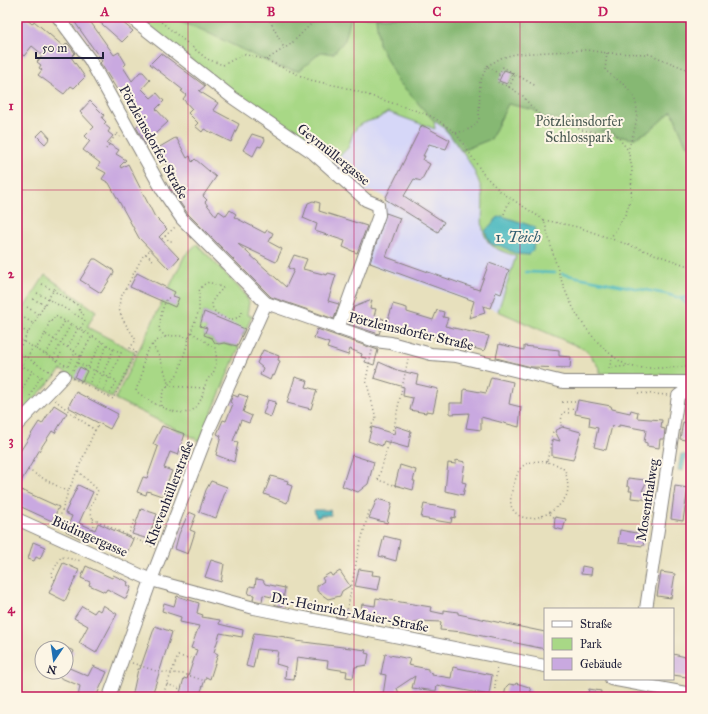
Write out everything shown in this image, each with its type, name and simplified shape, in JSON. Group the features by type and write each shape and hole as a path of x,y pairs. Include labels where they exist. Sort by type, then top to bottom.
{"street":[{"name":"Pötzleinsdorfer Straße","path":"58,17 90,60 162,191 182,219 266,303 374,341 391,343 430,354 456,356 555,381 593,383 691,382"},
{"name":"Geymüllergasse","path":"130,17 233,98 312,152 366,200 378,205 379,214 338,329"},
{"name":"Khevenhüllerstraße","path":"109,697 151,580 208,432 266,303"},
{"path":"17,425 66,373"},
{"path":"657,382 678,396 685,391 691,382"},
{"name":"Mosenthalweg","path":"646,608 678,396"},
{"name":"Büdingergasse","path":"17,519 151,580"},
{"name":"Dr.-Heinrich-Maier-Straße","path":"151,580 254,608 544,666"},
{"path":"616,680 691,694"}],"path":[{"path":"155,17 206,59 223,65 244,54 266,60 310,80 343,87 423,112 456,132 484,175 510,199 544,220 578,227 691,267"},
{"path":"268,17 284,48"},
{"path":"266,60 299,37 318,17"},
{"path":"456,132 468,130 476,124 479,119 480,82 487,66 501,58 515,54 569,50 586,50 607,54 649,54 691,71"},
{"path":"607,54 605,70 630,91 636,101 634,133 628,150"},
{"path":"487,66 499,74"},
{"path":"536,86 516,73 503,67 497,82 509,87 523,96 534,110 542,117 565,120 582,130 594,132 610,131 617,136 628,150 632,168 631,198 626,213 610,239"},
{"path":"509,87 516,73"},
{"path":"106,149 117,133"},
{"path":"504,214 510,199"},
{"path":"162,240 182,219"},
{"path":"544,220 562,285 569,301 594,339 613,356 630,366"},
{"path":"165,236 169,241 174,241"},
{"path":"54,288 17,352 27,358 66,373 113,399 136,352 130,348 136,340 123,320 119,309 120,299 146,254 150,250"},
{"path":"146,254 155,262"},
{"path":"161,406 162,394 167,384 177,376 199,310 199,291 203,285 209,282 222,288 213,299 213,309 216,313 227,318 237,320 241,316 243,310"},
{"path":"42,284 81,307 79,311 84,314 82,318 85,320 68,347"},
{"path":"37,292 82,318"},
{"path":"166,338 159,330 160,318 164,305 167,298 169,298"},
{"path":"33,299 45,305"},
{"path":"27,307 39,315"},
{"path":"22,316 34,324"},
{"path":"36,349 45,334 50,320 52,321 55,316 125,354"},
{"path":"46,354 65,321"},
{"path":"52,358 71,324"},
{"path":"17,326 28,333"},
{"path":"66,373 74,352 85,332"},
{"path":"189,338 176,335 157,340 152,344 146,353 141,380 136,391 146,399 178,413 190,412 199,403 204,388 216,365 215,348 191,332"},
{"path":"45,334 68,347 81,357"},
{"path":"66,373 78,363 92,336"},
{"path":"17,338 57,361 66,373"},
{"path":"88,367 102,342"},
{"path":"152,344 159,353 167,384"},
{"path":"90,382 107,345"},
{"path":"370,428 376,418 366,380 374,346"},
{"path":"17,375 33,347"},
{"path":"97,387 114,348"},
{"path":"103,391 121,353"},
{"path":"57,361 61,354"},
{"path":"397,486 378,480 395,422 409,355"},
{"path":"608,373 613,356"},
{"path":"17,363 48,381"},
{"path":"78,363 117,382 110,394"},
{"path":"609,368 630,366 691,367"},
{"path":"26,403 24,405 17,399 32,371"},
{"path":"30,396 41,376"},
{"path":"167,384 204,388"},
{"path":"47,394 95,430"},
{"path":"562,402 578,402"},
{"path":"568,409 576,408"},
{"path":"547,462 553,432 564,426 560,425 563,412 569,413"},
{"path":"75,416 78,413"},
{"path":"57,527 68,492 99,424"},
{"path":"540,461 547,462 558,465 566,470 568,490 564,500 550,514 535,518 524,516 512,509 510,501 518,471 524,464 540,461"},
{"path":"28,470 68,492"},
{"path":"78,471 98,490 90,508 94,524 81,548"},
{"path":"86,507 90,508"},
{"path":"345,626 358,552 370,508"},
{"path":"550,514 555,518"},
{"path":"93,519 155,549"},
{"path":"128,536 134,521 136,521"},
{"path":"55,580 52,573 61,557 82,561"},
{"path":"162,697 178,656 194,659"},
{"path":"123,659 159,672 184,674 205,682"},
{"path":"494,697 497,664"},
{"path":"167,684 180,689"}],"shaded area":[{"path":"377,109 434,121 445,128 470,163 482,193 482,222 494,247 517,256 498,311 363,263 387,200 382,195 372,191 367,192 344,177 332,163 353,129"}],"green space":[{"name":"Pötzleinsdorfer Schlosspark","path":"137,17 691,17 691,375 600,373 600,369 586,350 498,311 516,256 492,246 487,240 484,234 482,222 483,198 480,184 470,163 456,142 449,133 434,121 435,129 388,112 379,118 358,126 353,133 348,148 332,163 200,67"},
{"path":"167,17 351,17 345,40 333,54 321,52 299,71 278,67 202,30"},
{"path":"376,17 691,17 691,144 686,145 672,111 649,131 633,139 617,136 610,131 594,132 582,130 565,120 542,117 534,110 508,104 491,139 461,151 445,128 434,121 397,80 379,44"},
{"path":"197,244 244,293 249,302 247,315 252,316 242,336 244,330 204,312 200,325 207,328 204,335 212,338 215,343 224,343 232,346 233,344 239,347 200,441 115,399 185,255"},
{"path":"45,275 96,311 87,327 135,352 112,398 61,370 24,410 21,411 17,407 17,319"}],"water":[{"name":"1. Teich","path":"502,216 535,227 533,250 529,255 516,254 501,246 490,243 485,231 498,217"},
{"path":"681,454 686,455 683,471 678,470"},
{"path":"314,510 330,510 331,515 320,515 320,517 316,517"}],"building":[{"path":"17,17 24,17 32,24 34,21 64,47 67,43 69,45 75,53 71,57 85,77 74,88 71,86 64,94 38,75 42,70 39,68 41,65 37,62 43,55 32,46 24,56 17,51"},
{"path":"77,17 87,17 114,55 119,52 126,64 123,67 132,81 140,72 143,72 150,80 142,89 151,98 157,93 164,101 156,109 168,122 145,143 136,127 140,123 121,91 119,93 100,63 102,61 74,21"},
{"path":"94,17 116,17 133,31 122,42"},
{"path":"161,53 205,86 199,91 218,103 213,110 239,124 231,142 204,129 202,132 195,126 198,123 188,113 192,109 183,99 186,95 181,91 183,90 150,64"},
{"path":"504,70 513,73 507,84 499,81"},
{"path":"90,101 104,115 102,118 106,122 104,124 110,129 108,132 113,136 107,143 119,150 116,154 126,160 120,166 121,168 128,164 155,217 167,229 159,237 179,258 169,269 139,238 109,183 102,179 106,173 97,168 100,163 83,150 90,141 85,136 94,127 80,112"},
{"path":"422,125 450,140 446,149 429,144 423,156 425,156 423,160 430,164 421,181 414,179 404,196 444,222 438,232 385,199"},
{"path":"43,130 50,138 45,144 37,136"},
{"path":"252,134 264,138 265,140 261,147 258,146 253,156 243,150"},
{"path":"175,138 177,139 187,158 190,156 192,162 195,159 216,177 203,196 207,200 205,202 216,216 219,211 226,216 230,210 236,214 234,217 265,233 267,230 273,233 269,242 282,249 276,262 238,244 286,287 294,270 288,268 294,255 307,259 303,269 327,275 328,273 336,275 328,301 339,304 334,319 271,297 188,214 169,187 176,182 158,148"},
{"path":"313,201 320,203 319,211 367,226 357,253 343,247 345,241 315,231 317,224 303,218 308,203"},
{"path":"386,213 400,218 386,257 479,290 489,263 509,270 501,294 496,292 490,308 483,306 485,313 469,318 474,301 370,263"},
{"path":"93,259 96,259 113,270 114,273 101,293 80,280"},
{"path":"137,273 175,292 173,296 179,298 175,307 130,287"},
{"path":"372,300 370,308 376,309 374,316 384,319 379,334 348,324 354,307"},
{"path":"393,304 407,308 407,312 433,320 437,310 444,312 443,317 448,318 445,326 489,336 484,351 387,323"},
{"path":"204,312 245,329 237,346 224,343 215,343 212,338 204,335 207,328 200,326"},
{"path":"317,329 378,350 374,365 365,362 366,358 361,357 362,354 350,349 348,355 327,348 329,343 314,338"},
{"path":"499,344 524,350 524,346 559,350 559,356 571,357 570,368 531,367 496,358"},
{"path":"263,350 279,356 278,360 280,361 274,376 272,375 270,380 260,375 263,368 257,363"},
{"path":"379,362 397,370 418,375 416,384 438,389 433,412 426,411 426,413 410,410 413,398 403,396 404,387 374,378"},
{"path":"80,367 87,371 82,381 75,377"},
{"path":"295,377 308,381 306,387 317,390 311,409 287,403"},
{"path":"491,377 513,382 509,404 521,407 519,427 481,417 481,430 466,428 469,413 450,414 450,403 463,403 464,389 486,393"},
{"path":"76,392 118,414 110,429 68,407"},
{"path":"239,394 248,397 243,412 252,416 249,423 241,420 233,441 238,442 234,462 216,455 221,436 217,434 223,420 226,421 233,404 230,402 233,395 238,397"},
{"path":"268,400 276,402 271,417 263,414"},
{"path":"578,400 611,406 612,409 630,413 631,410 638,412 637,418 662,420 661,428 665,429 664,439 660,439 659,448 647,446 647,443 644,442 646,430 619,425 619,427 612,426 606,450 594,447 598,428 589,426 590,417 575,414"},
{"path":"54,405 67,413 55,433 52,431 17,488 17,456 39,422 42,424"},
{"path":"683,422 691,424 691,441 680,439"},
{"path":"162,426 185,434 178,455 170,452 164,468 172,471 162,496 147,491 146,495 137,492 143,477 147,478 158,447 153,444"},
{"path":"396,426 411,431 408,448 384,441 382,446 368,441 372,427 394,434"},
{"path":"562,427 581,432 573,460 552,456 552,439 560,441 555,431"},
{"path":"352,455 374,462 368,484 358,492 342,486"},
{"path":"456,460 465,462 462,482 466,483 463,495 445,491 448,463 456,464"},
{"path":"400,465 416,470 413,481 415,481 413,490 395,485"},
{"path":"271,476 288,481 287,484 292,486 287,503 264,494"},
{"path":"628,478 645,480 646,483 642,491 653,492 652,500 631,498 632,491 629,491 630,487 627,486"},
{"path":"211,481 227,487 216,518 199,512 206,490"},
{"path":"78,485 93,492 79,523 95,530 98,523 133,539 126,555 86,536 84,540 66,531 72,516 65,513"},
{"path":"675,486 688,488 683,521 671,519"},
{"path":"17,488 59,507 52,521 17,505"},
{"path":"377,499 392,503 387,523 369,518"},
{"path":"424,504 456,510 455,518 452,517 451,523 421,518"},
{"path":"141,509 157,514 148,539 132,534"},
{"path":"189,512 196,515 190,530 195,532 188,554 175,549 179,534"},
{"path":"555,517 566,519 563,530 554,528"},
{"path":"637,528 646,529 643,546 618,543 620,530 636,533"},
{"path":"384,536 400,540 396,561 379,556"},
{"path":"33,542 45,547 40,559 36,557 34,561 28,559"},
{"path":"211,560 224,564 221,582 205,577"},
{"path":"63,563 79,570 65,601 49,593"},
{"path":"86,566 112,578 113,575 128,582 127,585 131,587 126,599 107,589 105,592 89,585 90,582 81,578"},
{"path":"582,566 592,568 591,575 581,574"},
{"path":"359,569 373,571 372,575 381,576 378,590 355,586"},
{"path":"340,571 350,586 342,591 340,596 328,599 317,591 317,586 324,581 322,578 330,573 332,576"},
{"path":"661,572 675,574 671,598 657,596"},
{"path":"256,579 263,580 265,584 285,588 282,606 275,605 276,598 263,595 262,602 253,600 254,595 248,594 250,586 255,587"},
{"path":"177,596 199,603 197,613 203,615 202,617 220,620 219,624 243,630 242,637 220,633 214,652 218,654 210,679 206,677 199,697 179,697 184,678 187,679 197,650 191,648 199,626 180,622 181,617 162,611 164,603 174,606"},
{"path":"376,598 431,607 430,611 444,614 444,610 458,612 458,614 544,632 544,649 463,632 440,630 441,622 418,621 413,624 402,622 399,629 391,628 392,621 373,617 372,620 363,618 363,614 360,613 362,604 375,606"},
{"path":"306,603 314,604 313,612 305,610"},
{"path":"103,605 117,614 96,653 79,643 88,626 74,618 82,606 94,613 97,609 100,611"},
{"path":"338,609 346,610 345,618 336,617"},
{"path":"155,626 172,632 155,686 151,697 132,697 138,669 140,669"},
{"path":"254,633 286,637 297,640 296,641 366,650 365,653 369,654 367,665 355,667 353,678 346,677 347,671 327,668 328,661 297,657 294,680 285,679 286,667 276,664 278,651 257,649 253,668 246,666"},
{"path":"385,654 410,659 408,665 428,669 428,672 433,673 432,675 451,678 453,667 492,675 489,695 437,685 436,691 412,688 415,676 397,688 400,697 383,695 386,675 381,674"},
{"path":"674,654 690,658 687,677 674,675"},
{"path":"93,666 107,672 96,697 78,697 80,686 66,680 74,680 74,670 88,676"},
{"path":"516,683 529,687 531,691 530,697 504,697 506,687 509,684 515,685"},
{"path":"589,689 601,691 600,697 587,697"}],"waterway":[{"path":"526,272 555,273"},
{"path":"562,274 666,294 680,298 691,308"},
{"path":"680,298 691,297"}]}
